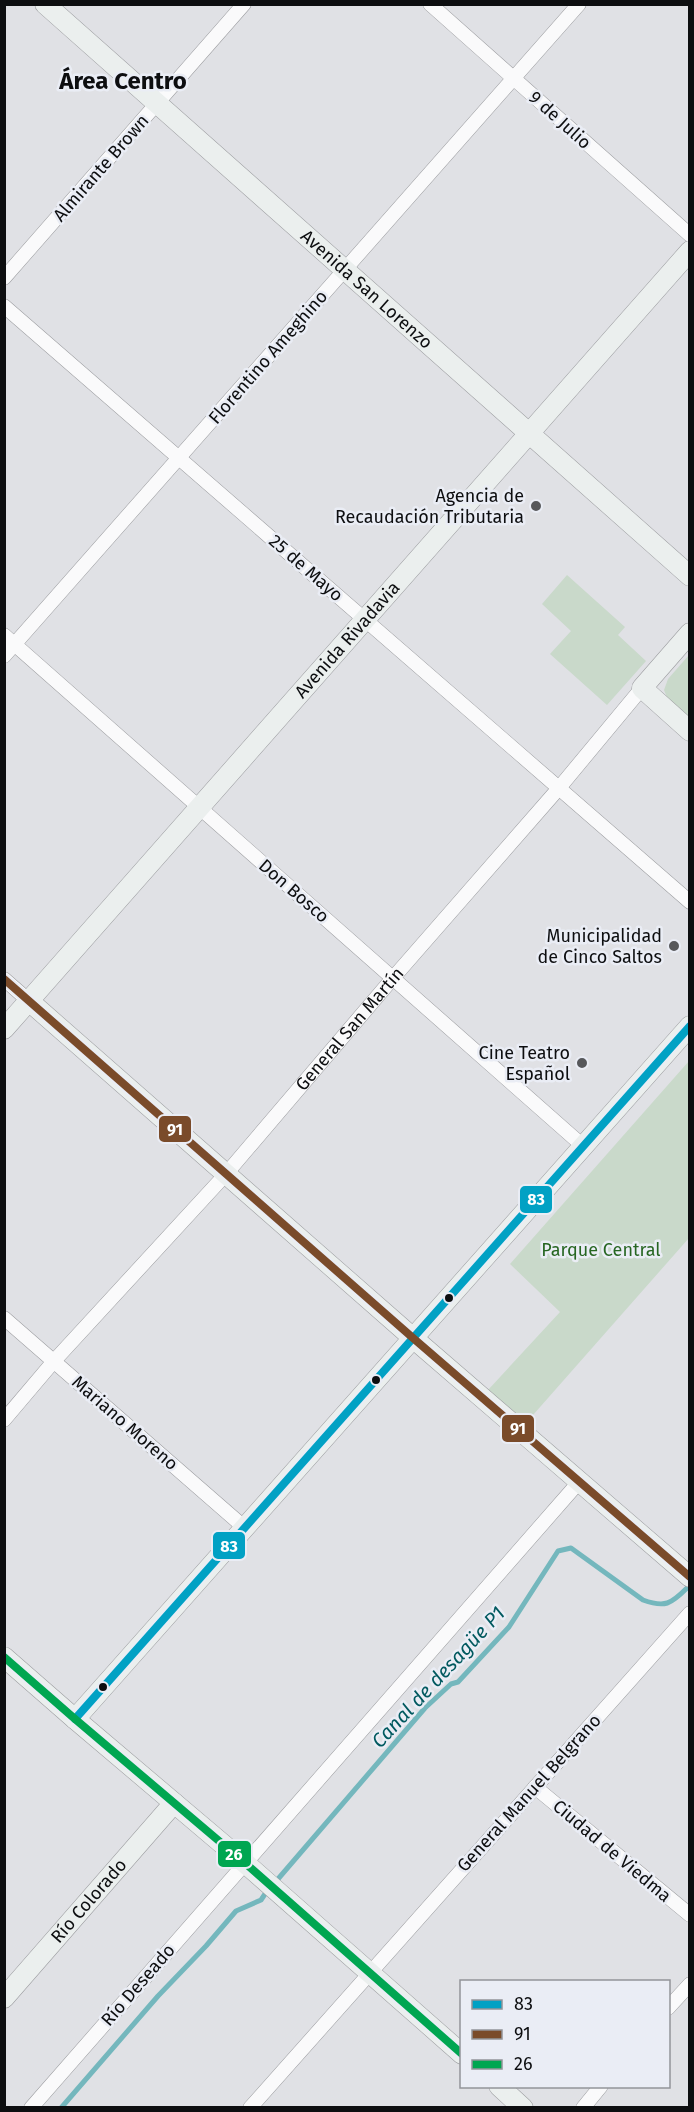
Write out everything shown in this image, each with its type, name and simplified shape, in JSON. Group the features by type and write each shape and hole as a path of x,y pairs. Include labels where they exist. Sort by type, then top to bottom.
{"street":[{"name":"Avenida San Lorenzo","path":"45,4 690,576"},
{"name":"Almirante Brown","path":"4,278 244,4"},
{"name":"9 de Julio","path":"430,4 690,235"},
{"name":"Florentino Ameghino","path":"4,656 10,640 179,458 579,4"},
{"name":"Avenida Rivadavia","path":"4,1029 690,251"},
{"name":"25 de Mayo","path":"4,306 690,902"},
{"name":"General San Martín","path":"4,1420 54,1361 226,1174 690,633"},
{"name":"Don Bosco","path":"10,640 584,1146"},
{"path":"642,688 690,731"},
{"path":"4,979 413,1338 690,1577"},
{"path":"75,1719 690,1026"},
{"name":"Mariano Moreno","path":"4,1318 245,1528"},
{"name":"Río Deseado","path":"31,2108 579,1482"},
{"name":"General Manuel Belgrano","path":"250,2108 690,1613"},
{"path":"4,1657 245,1863 460,2052"},
{"name":"Ciudad de Viedma","path":"535,1787 690,1915"},
{"name":"Río Colorado","path":"4,1998 174,1803"},
{"path":"670,2007 690,1984"},
{"path":"501,2088 523,2108"},
{"path":"583,2108 599,2088"}],"green space":[{"path":"567,575 625,627 618,635 646,661 607,705 550,654 571,631 542,604"},
{"path":"689,655 689,718 668,700 664,690 668,679"},
{"name":"Parque Central","path":"689,1061 689,1238 526,1423 488,1390 560,1312 510,1264"}],"waterway":[{"name":"Canal de desagüe P1","path":"278,1879 425,1708 451,1684 458,1682 509,1627 558,1551 571,1548 643,1600 657,1604 667,1603 687,1588"},
{"name":"Canal de desagüe P1","path":"61,2108 158,1996 236,1911 261,1900 265,1894"}],"transit line":[{"name":"91","path":"4,979 413,1338 690,1577"},
{"name":"83","path":"75,1719 690,1026"},
{"name":"26","path":"4,1657 245,1863 460,2052"}],"place":[{"name":"Agencia de Recaudación Tributaria","path":"536,506"},
{"name":"Municipalidad de Cinco Saltos","path":"674,946"},
{"name":"Cine Teatro Español","path":"582,1063"}],"district":[{"name":"Área Centro","path":"123,81"}]}
